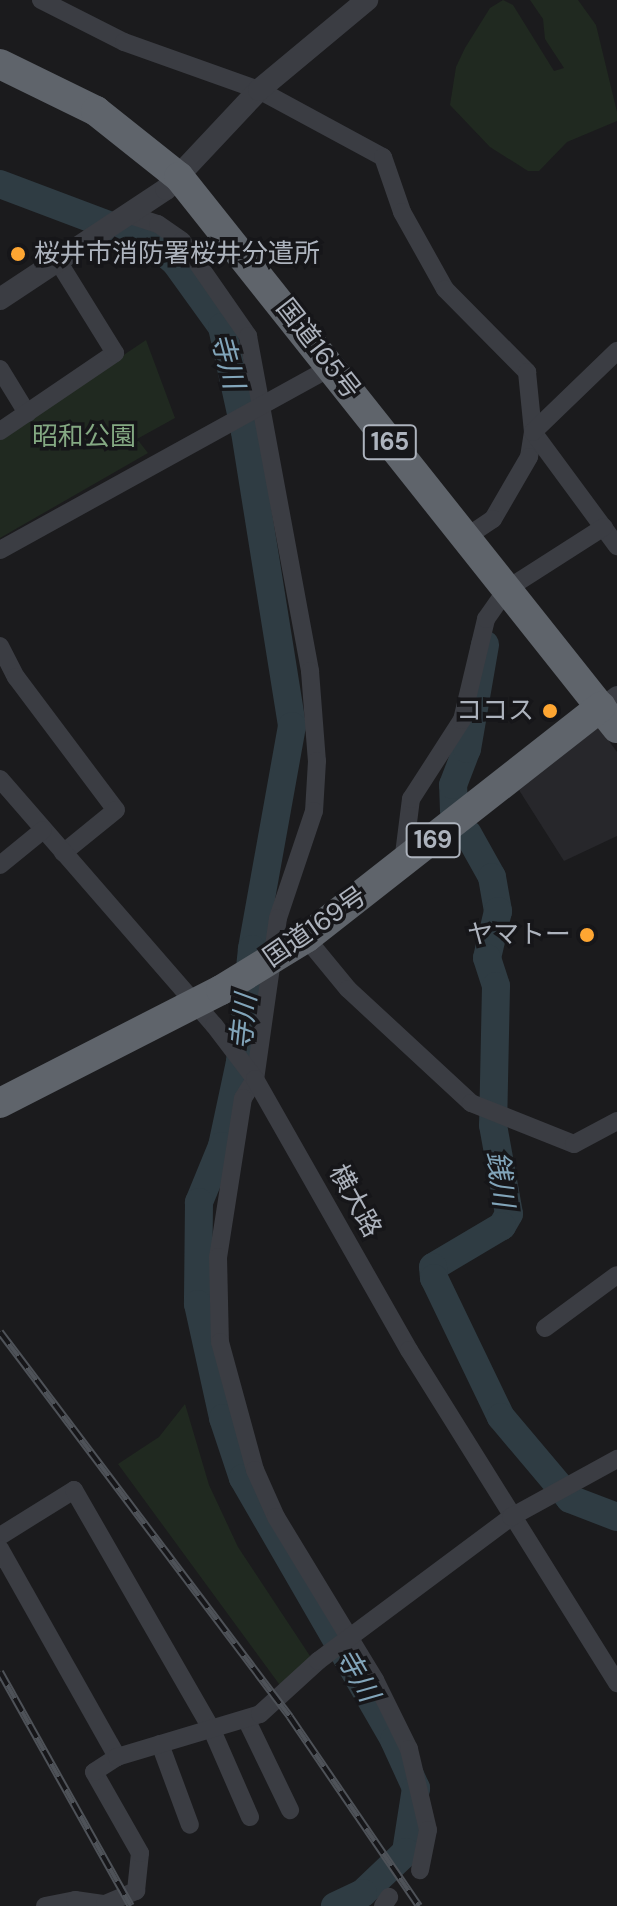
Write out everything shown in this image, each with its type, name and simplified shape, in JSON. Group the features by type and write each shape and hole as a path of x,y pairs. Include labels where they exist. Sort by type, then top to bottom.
{"highway":[{"name":"国道165号","path":"0,64 96,111 179,177 507,589 612,710"},
{"name":"国道169号","path":"0,1103 192,1002 221,990 306,938 612,710"}],"street":[{"path":"41,0 124,42 259,90 383,157 402,212 445,289 527,372 533,432 529,457 500,508 466,537"},
{"path":"0,299 128,216 179,177 259,90 367,0"},
{"path":"128,216 158,224 182,241 248,336 284,552 310,671 317,761 314,811 265,964 252,1076 243,1098 218,1257 220,1342 255,1470 306,1571 350,1640 409,1749 423,1795 428,1830 420,1870"},
{"path":"0,431 115,353 58,261"},
{"path":"533,432 617,351"},
{"path":"0,550 332,367"},
{"path":"0,369 27,413"},
{"path":"533,432 617,546"},
{"path":"403,863 411,799 462,720 486,619 507,589 604,527"},
{"path":"0,646 16,677 116,810 63,853"},
{"name":"横大路","path":"0,779 214,1025 252,1076 511,1517 617,1683"},
{"path":"0,865 43,830"},
{"path":"306,938 348,989 471,1103 574,1144 617,1121"},
{"path":"545,1328 617,1275"},
{"path":"45,1906 75,1900 105,1904 136,1891 140,1853 94,1772 117,1757 247,1721 318,1661 511,1517 617,1459"},
{"path":"0,1536 74,1490 212,1730 250,1817"},
{"path":"0,1549 117,1757"},
{"path":"247,1721 290,1810"},
{"path":"160,1744 190,1825"}],"shaded area":[{"path":"598,726 617,752 617,836 564,861 519,790"}],"green space":[{"path":"503,0 513,5 554,71 564,68 545,39 543,19 530,0 578,0 596,25 617,112 617,121 567,142 539,171 528,171 490,147 450,105 456,67 465,48 490,8"},
{"name":"昭和公園","path":"146,340 175,418 137,439 148,453 0,538 0,438"},
{"path":"185,1404 209,1485 238,1547 312,1659 282,1688 118,1464 159,1437"}],"waterway":[{"name":"寺川","path":"0,184 151,241 176,263 222,327 245,432 292,726 252,949 240,1062 222,1146 199,1202 198,1304 223,1418 243,1478 394,1740 416,1788 406,1852 363,1893 335,1906"},
{"name":"銭川","path":"454,811 453,785 467,749 485,645"},
{"name":"銭川","path":"468,834 492,877 498,911 487,958 496,986 493,1125 509,1214 502,1226 433,1267 434,1278 501,1417 570,1499 617,1517"}],"railway":[{"path":"0,1332 290,1717 419,1906"},
{"path":"0,1672 131,1906"}],"place":[{"name":"桜井市消防署桜井分遣所","path":"18,254"},
{"name":"ココス","path":"550,711"},
{"name":"ヤマトー","path":"587,935"}]}
